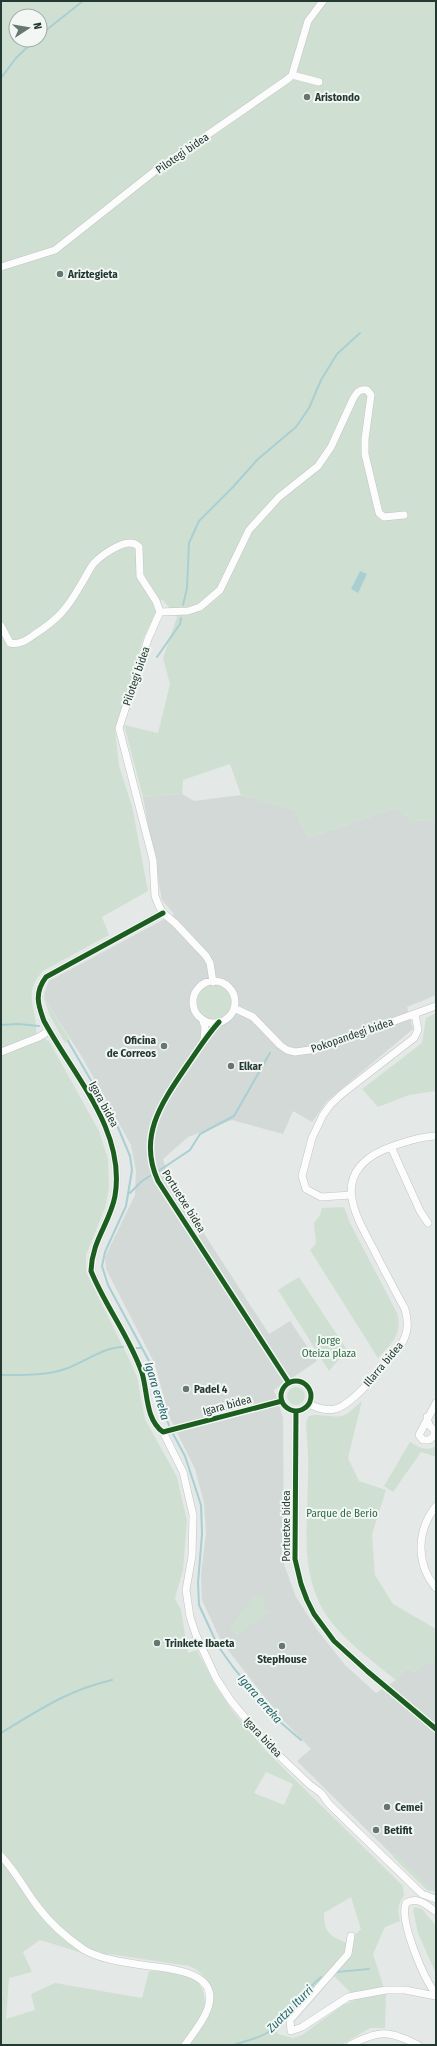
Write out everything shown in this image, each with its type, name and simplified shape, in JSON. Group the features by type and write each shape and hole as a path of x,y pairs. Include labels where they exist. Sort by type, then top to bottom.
{"street":[{"path":"319,82 292,75 308,21 322,1"},
{"name":"Pilotegi bidea","path":"1,268 55,250 155,171 292,75"},
{"path":"1,626 10,643 15,644 25,641 52,623 64,612 94,563 103,555 130,542 136,543 139,547 140,576 156,601 160,612 188,611 200,607 220,590 249,530 279,497 318,466 331,447 357,392 362,389 367,390 371,395 365,439 365,454 379,513 384,517 404,515"},
{"name":"Pilotegi bidea","path":"160,612 148,639 119,728 153,860 155,896 163,914 175,923 206,956 210,963 213,982"},
{"name":"Igara bidea","path":"163,914 46,977 40,986 38,1006 49,1030 92,1101 108,1133 114,1154 117,1174 115,1197 91,1256 91,1271 135,1356 142,1374 151,1416 157,1428 165,1432 183,1472 193,1515 192,1556 186,1590 190,1617 196,1635 216,1678 231,1701 268,1745 321,1793 329,1804 422,1894 436,1899"},
{"path":"202,1019 207,1022 219,1022 226,1020 234,1008 234,997 232,992 224,984 213,982 201,986 194,997 194,1009 202,1019 205,1027 203,1042"},
{"name":"Pokopandegi bidea","path":"234,1008 253,1017 280,1045 295,1052 317,1049 436,1006"},
{"path":"351,1195 321,1197 306,1189 302,1183 302,1176 317,1123 331,1104 414,1038 418,1030 415,1014"},
{"name":"Portuetxe bidea","path":"219,1022 203,1042 155,1117 150,1142 152,1167 158,1181 289,1383"},
{"path":"1,1052 39,1037 49,1030"},
{"name":"Illarra bidea","path":"309,1404 328,1410 336,1409 348,1403 401,1345 408,1323 405,1309 354,1213 351,1195 355,1175 368,1159 390,1147 417,1138 436,1136"},
{"path":"390,1147 420,1211 428,1223"},
{"path":"299,1381 307,1386 311,1394 309,1404 305,1408 296,1411 288,1408 282,1401 282,1392 289,1383 299,1381"},
{"name":"Igara bidea","path":"165,1432 282,1401"},
{"path":"428,1417 436,1403"},
{"name":"Portuetxe bidea","path":"296,1411 295,1559 301,1584 307,1600 320,1623 334,1641 436,1729"},
{"path":"436,1506 426,1521 421,1543 424,1567 436,1588"},
{"path":"1,1856 13,1868 46,1917 83,1949 95,1954 119,1960 182,1970 194,1974 204,1981 209,1993 206,2014 185,2045"},
{"path":"436,1910 423,1903 413,1900 406,1903 404,1914 422,1969 430,1987 436,1995"},
{"path":"351,1936 348,1954 290,2020 291,2031 302,2027 348,1997 386,1990 405,1990 436,1995"},
{"path":"350,2045 376,2033 394,2035 418,2045"}],"shaded area":[{"path":"182,794 194,801 241,795 295,810 308,838 396,808 412,821 434,820 436,826 436,995 407,1007 413,1029 327,1101 312,1122 293,1111 283,1134 232,1120 188,1137 163,1159 168,1178 269,1334 290,1321 317,1361 274,1390 283,1418 284,1564 296,1597 318,1631 345,1665 376,1693 396,1680 406,1668 414,1672 426,1663 436,1662 436,1891 429,1891 297,1761 311,1749 280,1717 221,1641 202,1600 201,1575 206,1533 204,1503 195,1469 168,1414 155,1364 106,1269 105,1257 135,1195 136,1171 131,1145 82,1057 44,998 45,991 49,981 174,914 162,900 143,797"}],"green space":[{"path":"1,1 436,1 436,826 434,820 412,821 396,808 308,838 295,810 241,795 230,764 183,780 182,794 143,797 124,725 158,733 170,684 163,658 177,617 162,599 143,639 115,730 119,766 132,806 148,891 102,917 109,935 43,971 36,979 32,994 36,1034 49,1041 99,1131 108,1159 109,1188 105,1208 86,1255 86,1272 137,1377 145,1419 177,1477 187,1521 183,1570 175,1598 181,1610 188,1653 197,1650 215,1685 231,1709 267,1752 403,1886 404,1896 400,1902 399,1908 400,1921 385,1927 373,1954 384,1988 351,1993 330,1972 276,2028 278,2034 293,2038 302,2035 343,2005 360,1998 386,1994 385,2028 370,2028 341,2045 1,2045 1,1854 7,1855 1,1852","holes":["266,1772 293,1784 284,1805 254,1793","351,1897 361,1929 347,1943 329,1933 325,1925 324,1913","40,1940 102,1959 109,1954 189,1966 204,1976 212,1993 205,2007 204,1995 201,1986 195,1980 180,1973 149,1971 142,1998 55,1983 31,1994 35,2010 6,2019 9,1978 32,1972 23,1952"]},
{"path":"211,985 217,985 226,990 230,996 230,1008 226,1014 217,1019 211,1019 202,1014 197,1005 197,999 202,990"},
{"path":"44,998 70,1040 65,1043 50,1016"},
{"path":"436,1013 436,1091 409,1095 378,1107 362,1089 422,1043 426,1018"},
{"path":"344,1207 350,1223 397,1313 399,1326 395,1338 378,1358 310,1250 316,1244 314,1223 320,1215 322,1208"},
{"name":"Jorge Oteiza plaza","path":"299,1277 347,1350 329,1371 278,1290"},
{"path":"296,1387 302,1390 305,1396 302,1402 296,1405 290,1402 287,1396 290,1390"},
{"name":"Parque de Berio","path":"362,1401 348,1458 359,1481 386,1490 372,1534 375,1575 393,1604 436,1629 436,1662 426,1663 414,1672 406,1668 396,1680 343,1635 329,1619 319,1602 309,1567 306,1531 308,1462 306,1423 308,1417 314,1415 345,1415"},
{"path":"410,1442 426,1449 436,1446 436,1457 421,1452 393,1492 384,1486"},
{"path":"254,1596 265,1597 264,1607 271,1611 237,1635 229,1629"},
{"path":"396,1854 432,1890 436,1892 427,1890 393,1857"},
{"path":"415,1907 422,1909 436,1926 436,1974 418,1933 413,1910"}],"water":[{"path":"360,571 367,574 358,593 351,589"}],"waterway":[{"path":"48,29 83,1"},
{"path":"1,78 16,58 27,48"},
{"path":"183,605 187,588 189,543 199,521 258,459 296,427 309,408 321,380 337,354 360,333"},
{"path":"157,657 180,624 181,618"},
{"path":"1,1025 18,1024 39,1026"},
{"name":"Igara erreka","path":"68,1041 117,1125 130,1156 132,1170 126,1206 105,1252 102,1266 108,1285 149,1361 159,1399 170,1428"},
{"name":"Igara erreka","path":"157,1172 190,1150 200,1134 234,1116 270,1053"},
{"name":"Igara erreka","path":"130,1193 142,1181 153,1174"},
{"path":"1,1375 35,1374 60,1371 109,1349 123,1347"},
{"name":"Igara erreka","path":"136,1348 142,1348"},
{"name":"Igara erreka","path":"172,1432 185,1456 201,1505 202,1534 198,1583 199,1605 218,1646 233,1667 271,1714 301,1740"},
{"path":"1,1733 68,1695 81,1689 112,1680"},
{"name":"Zuatzu Iturri","path":"336,1972 369,1969"},
{"name":"Zuatzu Iturri","path":"233,2045 265,2034 281,2022 321,1977"}],"cycle path":[{"path":"163,913 46,977 40,988 38,999 44,1021 94,1104 105,1126 113,1148 116,1172 115,1196 113,1206 94,1250 91,1271 103,1297 137,1360 144,1380 150,1413 157,1427 163,1432 282,1401"},
{"path":"219,1022 188,1064 162,1105 152,1134 150,1149 152,1164 158,1181 289,1383"},
{"path":"296,1381 302,1382 310,1390 311,1396 310,1402 302,1410 296,1411 290,1410 282,1402 281,1396 282,1390 290,1382 296,1381"},
{"path":"296,1411 295,1559 301,1584 307,1600 314,1614 334,1641 436,1729"}],"place":[{"name":"Aristondo","path":"307,97"},
{"name":"Ariztegieta","path":"60,274"},
{"name":"Oficina de Correos","path":"164,1046"},
{"name":"Elkar","path":"231,1066"},
{"name":"Padel 4","path":"186,1389"},
{"name":"Trinkete Ibaeta","path":"157,1643"},
{"name":"StepHouse","path":"282,1646"},
{"name":"Cemei","path":"387,1807"},
{"name":"Betifit","path":"376,1830"}]}
